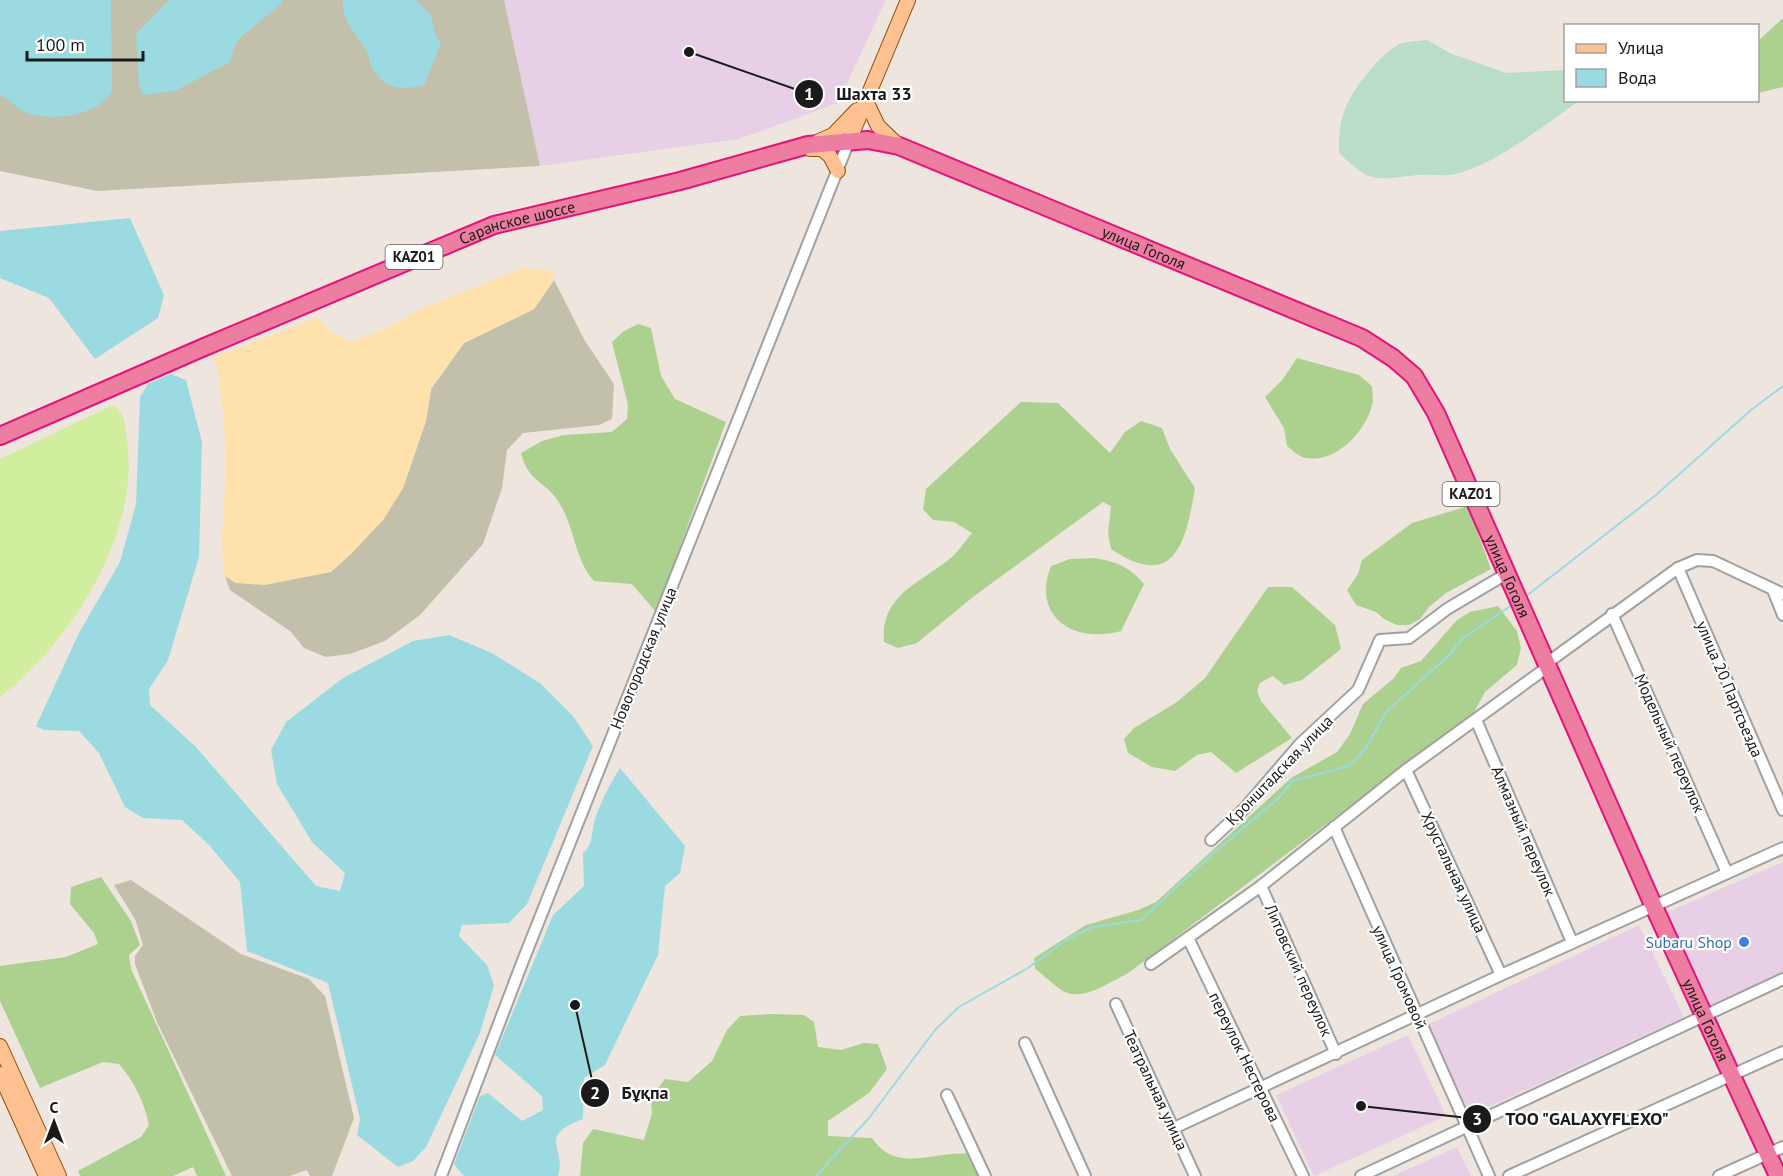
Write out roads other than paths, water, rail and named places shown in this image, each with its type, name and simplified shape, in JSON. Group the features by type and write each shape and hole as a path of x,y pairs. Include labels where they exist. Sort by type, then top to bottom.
{"highway":[{"name":"улица Гоголя","path":"849,141 868,140 899,146 1352,334 1393,358 1414,376 1436,413 1654,907 1731,1075 1776,1150 1778,1176"},
{"name":"Саранское шоссе","path":"0,436 357,281 494,225 539,212 680,181 800,148 849,141"}],"main road":[{"path":"849,141 908,0"},
{"path":"865,99 878,126 899,146"},
{"path":"800,148 833,135 865,99"},
{"path":"800,148 822,149 830,156 838,171"},
{"path":"0,1046 59,1176"},
{"path":"0,1074 46,1176"}],"street":[{"name":"Новогородская улица","path":"441,1176 522,963 849,141"},
{"path":"1150,964 1261,886 1406,770 1476,720 1612,614 1678,568 1697,560 1713,561 1778,592 1783,615"},
{"name":"улица 20 Партсъезда","path":"1678,568 1783,810"},
{"name":"Кронштадская улица","path":"1210,840 1244,809 1300,744 1358,690 1380,640 1409,638 1447,609 1506,574"},
{"name":"Модельный переулок","path":"1612,614 1727,873"},
{"name":"Алмазный переулок","path":"1476,720 1572,942"},
{"name":"Хрустальная улица","path":"1406,770 1501,975"},
{"name":"улица Громовой","path":"1334,827 1489,1176"},
{"path":"1174,1128 1572,942 1783,848"},
{"name":"Литовский переулок","path":"1261,886 1336,1054"},
{"name":"переулок Нестерова","path":"1188,938 1303,1176"},
{"path":"1361,1176 1783,979"},
{"name":"Театральная улица","path":"1116,1004 1195,1176"},
{"path":"1025,1042 1085,1176"},
{"path":"1509,1176 1783,1052"},
{"path":"947,1095 985,1176"},
{"path":"1719,1176 1776,1150"}],"water":[{"path":"0,0 111,0 112,91 105,100 84,112 45,117 23,111 7,98 0,96"},
{"path":"169,0 282,0 280,5 240,38 234,47 230,62 175,91 143,95 139,84 136,34"},
{"path":"343,0 416,0 431,15 435,33 441,44 424,85 409,88 394,87 377,75 371,66 366,50 347,21"},
{"path":"130,218 164,295 158,318 95,359 49,298 0,278 0,231"},
{"path":"171,374 186,380 202,442 199,557 168,660 149,689 150,705 196,747 316,886 340,891 345,873 312,842 277,784 271,750 286,722 343,678 413,641 449,635 492,653 541,684 573,716 593,746 527,904 509,923 462,925 459,936 487,965 494,985 480,1033 426,1147 413,1161 398,1167 357,1135 360,1119 328,983 247,951 240,882 209,845 182,820 143,818 125,807 99,753 79,731 44,730 36,726 79,633 120,562 136,504 140,397 148,384"},
{"path":"620,768 685,846 680,873 665,886 658,955 605,1065 584,1078 583,1119 569,1125 557,1137 560,1166 558,1176 464,1176 454,1164 480,1096 488,1093 522,1121 543,1110 542,1096 495,1055 553,915 584,886 583,853 591,842 600,806"}],"waterway":[{"path":"1525,597 1656,495 1751,410 1783,386"},
{"path":"816,1176 869,1118 935,1030 959,1007 1028,968 1066,940 1092,927 1141,920 1211,855 1279,798 1292,781 1349,766 1366,748 1386,712 1448,656 1462,639 1512,605"}],"place":[{"name":"Шахта 33","path":"689,52"},
{"name":"Subaru Shop","path":"1744,942"},
{"name":"Бұқпа","path":"575,1005"},
{"name":"ТОО \"GALAXYFLEXO\"","path":"1361,1106"}]}
